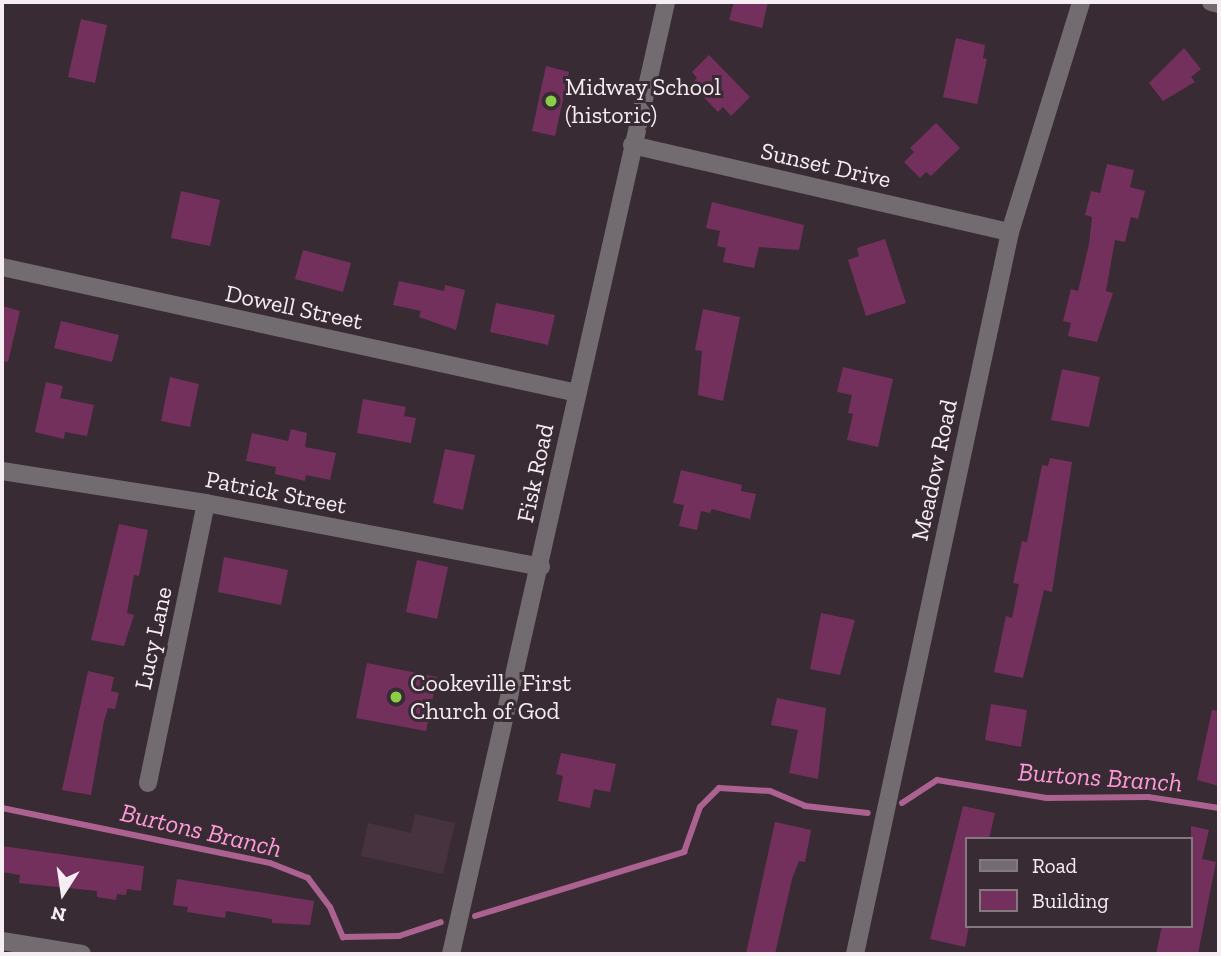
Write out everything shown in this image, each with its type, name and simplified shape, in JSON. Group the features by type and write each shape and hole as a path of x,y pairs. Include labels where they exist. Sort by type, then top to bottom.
{"street":[{"name":"Fisk Road","path":"452,954 666,2"},
{"name":"Meadow Road","path":"855,954 1010,232 1081,2"},
{"path":"1211,2 1219,4"},
{"name":"Sunset Drive","path":"632,145 1010,232"},
{"name":"Dowell Street","path":"2,267 577,393"},
{"name":"Patrick Street","path":"2,471 206,503 541,567"},
{"name":"Lucy Lane","path":"148,783 206,503"},
{"path":"2,942 82,954"}],"shaded area":[{"path":"415,814 455,823 443,874 361,856 368,823 411,833"}],"building":[{"path":"734,2 768,2 762,28 729,20"},
{"path":"81,19 107,25 95,83 68,77"},
{"path":"956,38 985,45 983,58 987,59 977,104 943,97"},
{"path":"1184,48 1201,69 1191,77 1195,82 1163,101 1149,83"},
{"path":"709,55 750,97 731,116 723,107 718,112 691,84 697,78 692,72"},
{"name":"Midway School (historic)","path":"546,66 569,72 555,136 532,131"},
{"path":"936,123 960,148 931,176 926,172 920,178 904,162 914,152 910,148"},
{"path":"1107,164 1134,170 1130,187 1145,191 1138,219 1131,217 1125,242 1115,240 1106,291 1113,293 1097,342 1068,336 1071,323 1063,321 1071,289 1078,291 1089,244 1092,217 1085,215 1091,191 1100,193"},
{"path":"181,191 220,200 210,246 171,238"},
{"path":"712,202 804,225 799,250 759,247 754,268 723,262 726,248 717,246 720,231 706,228"},
{"path":"885,239 906,303 866,316 848,260 859,256 857,248"},
{"path":"303,250 351,263 343,292 295,279"},
{"path":"399,281 444,291 445,285 465,290 456,330 419,317 421,311 393,305"},
{"path":"496,303 555,315 548,345 490,332"},
{"path":"2,306 20,311 8,362 2,361"},
{"path":"703,309 740,317 723,401 698,395 702,351 695,350"},
{"path":"61,321 119,335 112,362 54,348"},
{"path":"843,367 893,379 878,447 847,440 853,414 848,413 852,395 837,392"},
{"path":"1062,369 1100,377 1089,427 1051,420"},
{"path":"170,377 199,384 190,427 161,421"},
{"path":"46,382 63,386 60,398 94,405 87,436 65,432 64,439 35,432"},
{"path":"363,399 406,407 404,416 416,418 411,443 357,433"},
{"path":"291,429 307,433 305,447 336,453 330,480 306,475 305,481 275,474 276,467 246,461 252,433 288,441"},
{"path":"445,449 475,455 463,510 433,503"},
{"path":"1050,458 1072,462 1052,592 1044,590 1023,678 994,672 1006,616 1012,618 1019,584 1013,583 1022,541 1027,542 1042,465 1048,466"},
{"path":"681,470 742,485 741,491 756,494 750,519 712,509 710,513 701,511 697,530 679,526 684,505 673,503"},
{"path":"119,524 148,530 139,576 134,575 127,613 134,615 124,646 91,640"},
{"path":"224,557 288,570 281,605 218,592"},
{"path":"417,560 448,567 437,619 406,612"},
{"path":"821,613 855,620 840,675 810,669"},
{"name":"Cookeville First Church of God","path":"367,663 437,677 426,731 356,718"},
{"path":"88,671 114,677 111,691 119,693 115,709 108,708 104,721 91,795 62,790"},
{"path":"777,698 826,708 818,779 789,773 798,730 771,725"},
{"path":"991,704 1027,710 1021,747 985,740"},
{"path":"1212,710 1219,711 1219,786 1197,780"},
{"path":"561,753 616,764 610,792 594,789 590,808 558,801 563,776 556,774"},
{"path":"963,806 995,813 989,837 965,837 965,928 969,928 965,947 930,939"},
{"path":"775,822 811,830 805,862 799,861 792,879 775,954 746,954"},
{"path":"1191,826 1209,830 1202,859 1216,862 1198,954 1156,954 1162,928 1193,928"},
{"path":"2,846 144,866 141,891 127,889 126,895 117,894 116,900 97,897 97,891 19,883 20,875 2,872"},
{"path":"177,879 314,901 310,925 272,923 272,919 226,911 225,918 187,912 188,907 173,905"}],"waterway":[{"name":"Burtons Branch","path":"902,803 937,780 1047,798 1148,797 1219,808"},
{"name":"Burtons Branch","path":"475,916 684,852 700,807 719,788 770,791 805,806 868,813"},
{"name":"Burtons Branch","path":"2,808 270,863 308,878 330,907 343,937 399,936 441,922"}],"place":[{"name":"Midway School (historic)","path":"551,101"},
{"name":"Cookeville First Church of God","path":"396,697"}]}
